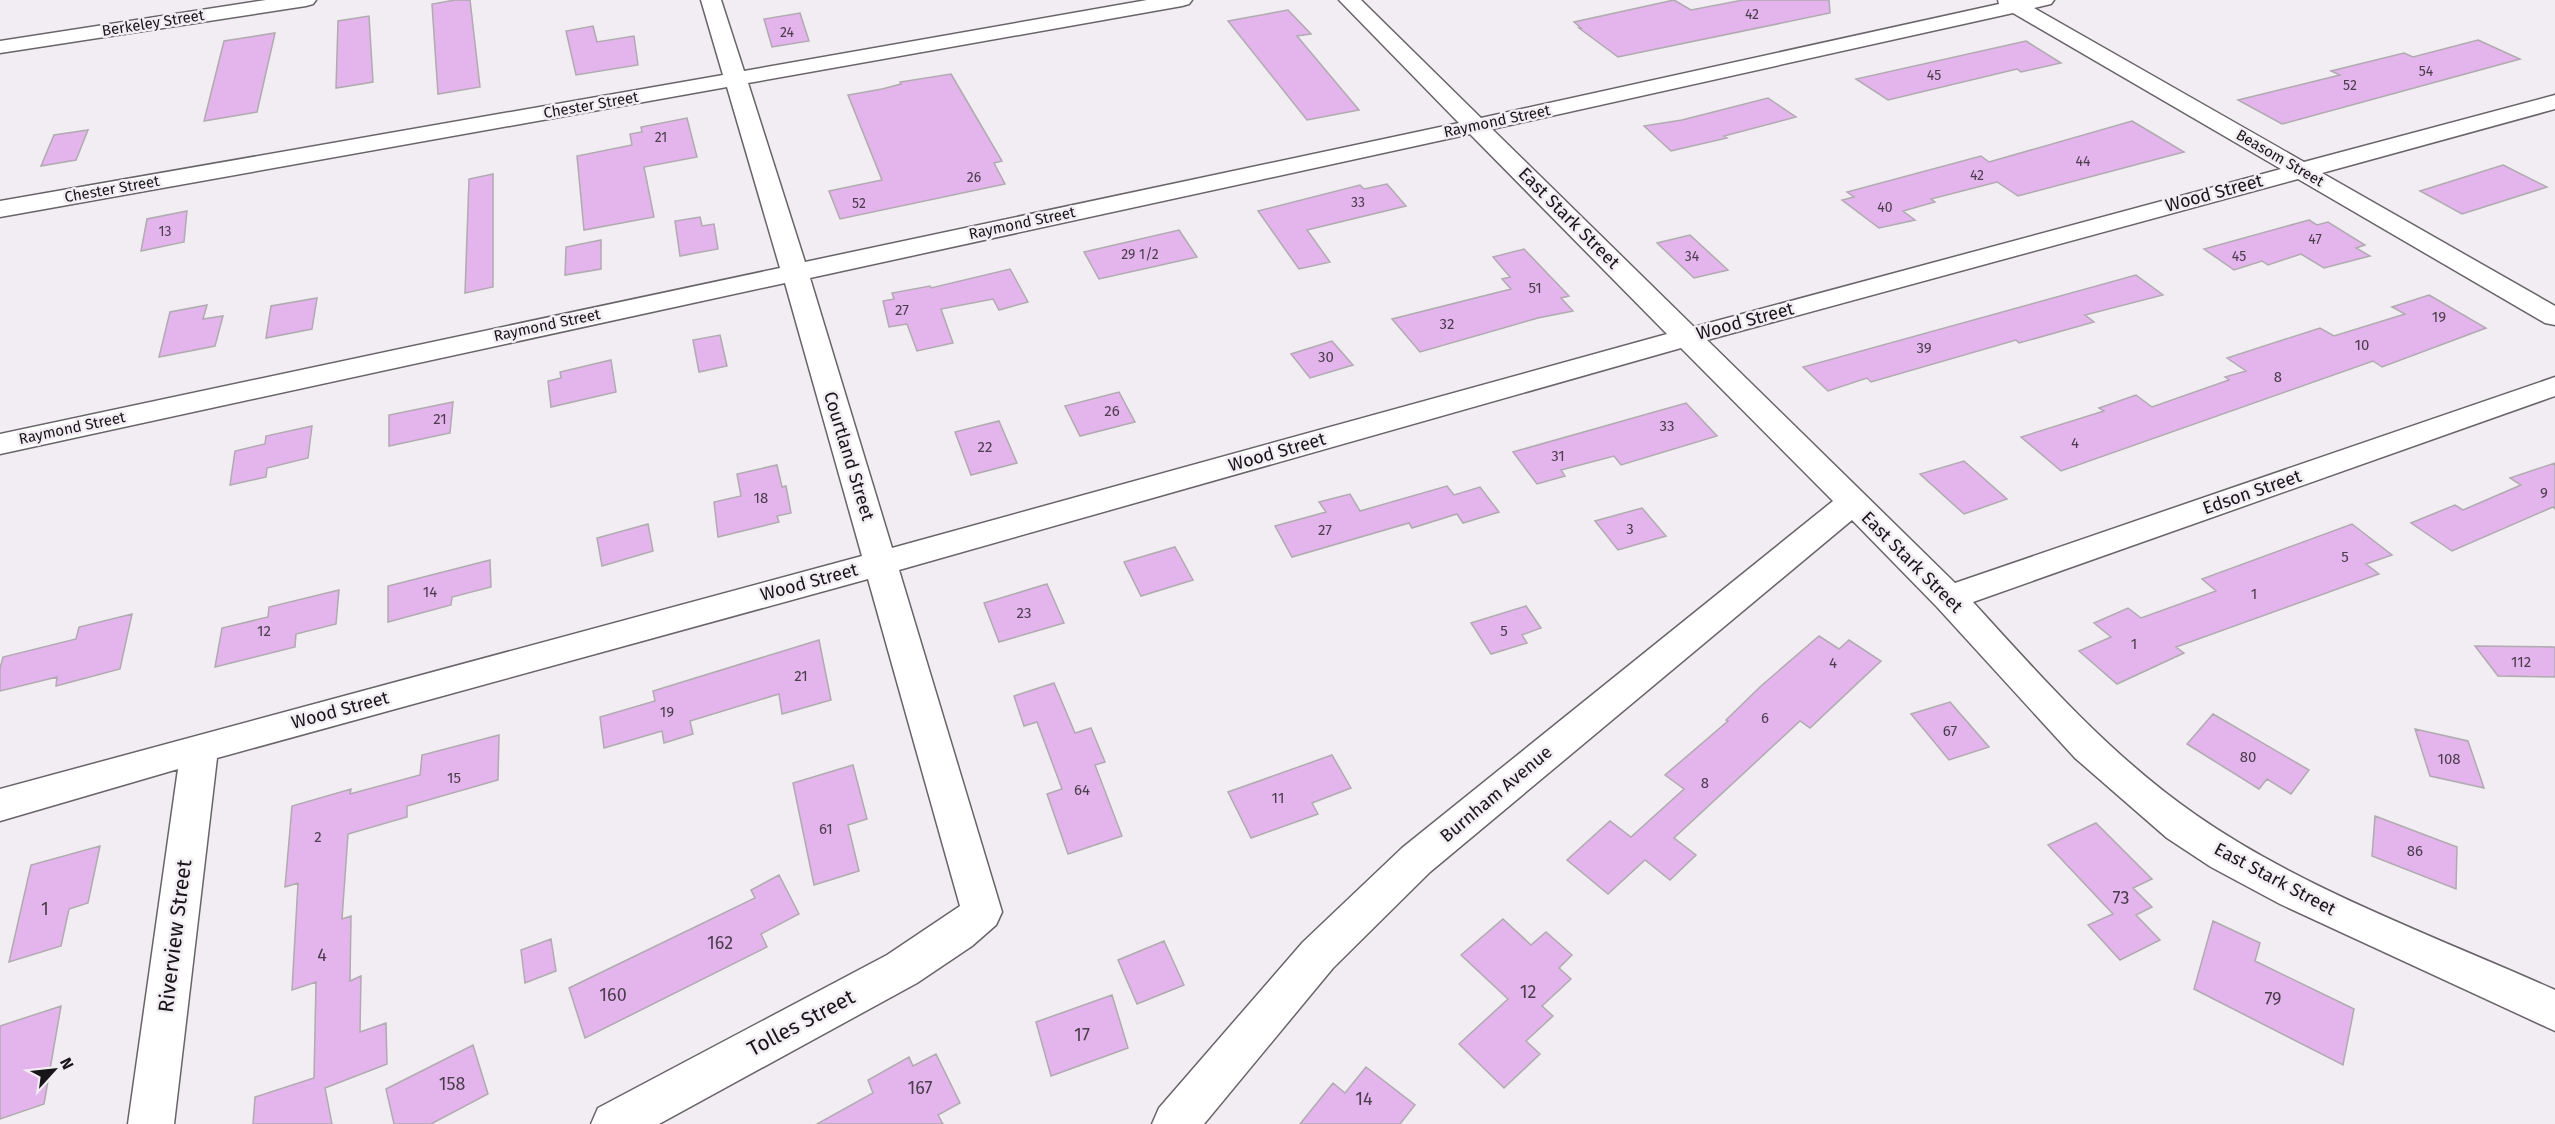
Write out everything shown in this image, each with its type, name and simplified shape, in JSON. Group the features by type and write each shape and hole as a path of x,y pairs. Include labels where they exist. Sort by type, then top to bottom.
{"street":[{"name":"Berkeley Street","path":"0,47 306,0"},
{"name":"Courtland Street","path":"711,0 795,272 982,912"},
{"name":"Chester Street","path":"0,209 1182,0"},
{"name":"East Stark Street","path":"1349,0 1949,598 2081,741 2134,788 2181,826 2233,861 2300,895 2555,1011"},
{"name":"Raymond Street","path":"0,444 1476,126 2010,3 2044,0"},
{"name":"Beasom Street","path":"2010,3 2555,317"},
{"name":"Wood Street","path":"0,805 200,748 881,563 1688,337 2555,102"},
{"name":"Edson Street","path":"1949,598 2555,386"},
{"name":"Burnham Avenue","path":"1175,1124 1318,955 1416,860 1853,502"},
{"name":"Riverview Street","path":"151,1124 200,748"},
{"name":"Tolles Street","path":"614,1124 902,969 957,933 982,912"}],"building":[{"path":"470,0 480,87 438,94 432,4"},
{"path":"1674,0 1691,10 1743,0 1829,0 1830,13 1618,57 1574,22"},
{"path":"1288,10 1311,34 1297,36 1359,110 1307,120 1228,21"},
{"path":"800,13 809,41 772,47 764,19"},
{"path":"369,16 373,82 336,88 338,21"},
{"path":"593,26 597,42 634,36 638,65 576,75 566,31"},
{"path":"275,33 257,112 204,121 224,41"},
{"path":"2478,40 2520,59 2282,124 2238,100 2340,75 2331,71 2404,53 2413,57"},
{"path":"2026,41 2061,63 2021,72 2017,69 1888,100 1856,79"},
{"path":"951,74 1002,161 994,163 1005,184 840,219 829,191 882,180 848,95 882,89 901,84 900,82"},
{"path":"1768,98 1796,117 1724,136 1727,138 1671,151 1644,126 1682,120"},
{"path":"687,118 697,157 644,167 654,217 584,230 577,156 632,145 630,134 642,132 641,127"},
{"path":"2132,121 2184,152 2018,196 1997,182 1931,199 1935,202 1903,211 1915,220 1879,228 1842,200 1854,197 1847,192 1981,156 1989,162"},
{"path":"88,130 76,160 41,166 54,135"},
{"path":"2503,165 2547,187 2462,214 2420,191"},
{"path":"493,174 493,287 465,293 469,179"},
{"path":"1387,184 1406,206 1307,230 1330,262 1299,269 1258,211 1360,185 1364,189"},
{"path":"187,211 184,242 141,251 147,219"},
{"path":"700,217 702,226 714,224 718,249 680,256 675,221"},
{"path":"2309,220 2317,225 2328,222 2365,245 2356,248 2370,256 2324,268 2301,254 2268,265 2262,261 2234,270 2204,249"},
{"path":"1179,230 1197,257 1099,279 1084,252"},
{"path":"1690,235 1728,270 1694,278 1657,243"},
{"path":"601,240 601,269 565,275 566,247"},
{"path":"1524,249 1569,296 1561,298 1573,311 1538,318 1420,352 1392,319 1511,289 1502,279 1510,277 1493,257"},
{"path":"1010,269 1028,302 999,310 993,299 941,309 953,343 917,351 907,324 889,327 883,301 894,299 892,293 930,286 931,288"},
{"path":"2136,275 2163,295 2085,315 2094,322 2019,343 2016,340 1871,382 1867,378 1828,391 1803,367"},
{"path":"2429,295 2486,328 2382,367 2373,361 2061,471 2021,437 2104,411 2099,408 2136,395 2152,407 2229,380 2225,377 2246,371 2227,358 2320,328 2334,336 2405,314 2392,307"},
{"path":"317,298 312,329 266,338 271,306"},
{"path":"207,305 203,319 223,316 215,346 159,357 170,312"},
{"path":"720,335 727,366 699,372 693,340"},
{"path":"1332,341 1353,365 1310,378 1291,354"},
{"path":"611,360 616,392 551,407 548,381 561,378 560,372"},
{"path":"1119,392 1135,422 1080,436 1065,406"},
{"path":"453,402 450,433 389,446 389,415"},
{"path":"1686,403 1717,436 1621,465 1614,456 1561,470 1565,476 1537,484 1513,452"},
{"path":"999,421 1017,463 971,475 955,432"},
{"path":"312,426 308,458 267,468 266,477 230,485 235,451 265,444 266,436"},
{"path":"1964,461 2007,499 1964,514 1920,474"},
{"path":"2555,463 2555,509 2553,507 2452,551 2411,523 2455,505 2463,510 2521,485 2510,478"},
{"path":"777,465 782,487 786,486 791,513 777,516 779,522 718,537 714,502 741,496 737,474"},
{"path":"1447,486 1454,495 1480,487 1499,512 1463,523 1457,514 1412,528 1409,523 1292,557 1275,526 1326,512 1319,502 1350,494 1360,511"},
{"path":"1642,508 1666,536 1618,550 1595,521"},
{"path":"648,524 653,551 602,566 597,538"},
{"path":"2352,524 2392,555 2366,564 2379,574 2176,647 2184,653 2117,684 2079,651 2111,637 2094,623 2128,608 2141,618 2216,591 2202,579"},
{"path":"1175,547 1193,580 1141,596 1124,562"},
{"path":"490,560 491,587 452,597 451,605 388,622 388,586"},
{"path":"1047,584 1064,623 999,642 984,603"},
{"path":"339,590 336,624 296,634 295,647 215,667 222,628 268,617 269,607"},
{"path":"1526,606 1541,628 1522,635 1527,643 1491,654 1471,623"},
{"path":"132,614 120,669 56,686 57,677 0,691 0,668 3,657 76,639 79,627"},
{"path":"1819,636 1839,649 1849,640 1881,661 1810,728 1800,721 1674,838 1696,855 1670,880 1645,860 1608,894 1567,860 1610,821 1631,837 1684,789 1665,775 1728,721 1726,720 1761,686"},
{"path":"819,640 831,700 782,714 779,694 690,721 693,734 664,743 662,731 604,748 600,717 655,701 653,691"},
{"path":"2475,646 2555,647 2555,677 2498,676"},
{"path":"1054,683 1075,733 1091,728 1105,762 1095,765 1122,836 1068,854 1047,794 1062,789 1037,722 1024,726 1014,696"},
{"path":"1950,702 1989,747 1949,760 1911,714"},
{"path":"2213,714 2309,770 2291,794 2267,779 2259,789 2187,744"},
{"path":"2415,729 2468,741 2484,788 2430,776"},
{"path":"499,735 498,780 407,806 407,817 348,834 342,919 351,916 350,981 361,976 360,1032 386,1023 387,1064 325,1088 332,1124 253,1124 255,1097 314,1078 316,982 292,990 298,883 285,887 292,806 351,789 350,794 420,775 422,755"},
{"path":"1332,755 1351,788 1312,803 1318,814 1251,838 1228,792"},
{"path":"853,765 867,819 848,825 859,871 814,885 793,783"},
{"path":"2375,816 2457,847 2456,889 2372,856"},
{"path":"2096,823 2152,879 2133,888 2152,907 2136,915 2160,940 2120,960 2088,925 2113,914 2048,845"},
{"path":"100,846 88,903 69,909 61,946 9,962 31,865"},
{"path":"779,875 799,914 761,934 767,947 585,1038 569,988 755,898 751,890"},
{"path":"1503,919 1531,945 1546,932 1572,955 1559,968 1571,979 1542,1006 1553,1016 1526,1041 1540,1054 1504,1088 1459,1044 1508,999 1461,955"},
{"path":"2213,921 2260,943 2255,961 2354,1009 2343,1065 2194,989"},
{"path":"551,939 556,971 525,983 521,950"},
{"path":"1164,941 1184,985 1137,1004 1118,960"},
{"path":"1112,995 1128,1048 1051,1076 1036,1022"},
{"path":"61,1006 44,1104 0,1119 0,1026"},
{"path":"473,1045 488,1094 431,1124 394,1124 386,1089"},
{"path":"936,1054 960,1103 938,1115 943,1124 817,1124 873,1093 868,1080 909,1057 913,1066"},
{"path":"1366,1067 1415,1105 1400,1124 1300,1124 1333,1083 1345,1093"}]}
